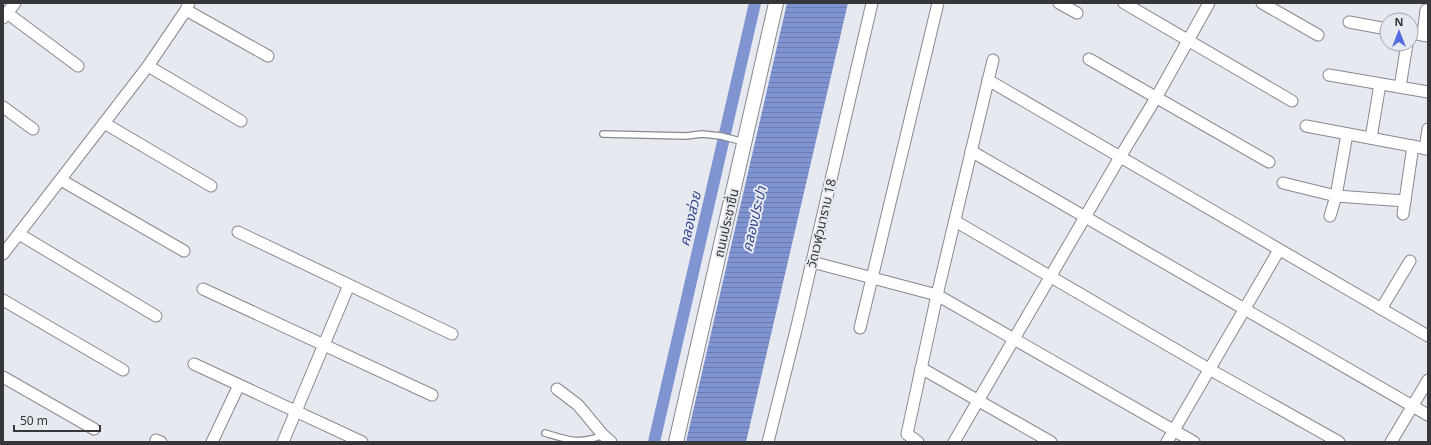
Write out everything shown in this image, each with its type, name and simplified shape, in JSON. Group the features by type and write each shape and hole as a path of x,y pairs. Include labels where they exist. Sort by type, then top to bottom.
{"street":[{"path":"15,3 5,16 78,66"},
{"name":"ถนนประชาชื่น","path":"676,442 776,3"},
{"name":"วัดเวฬุวนาราม 18","path":"768,442 812,262 872,3"},
{"path":"860,328 938,3"},
{"path":"1059,3 1077,13"},
{"path":"1124,3 1292,101"},
{"path":"954,442 1156,98 1210,3"},
{"path":"1262,3 1318,35"},
{"path":"3,254 148,66 187,7 268,56"},
{"path":"1426,10 1426,36"},
{"path":"1349,22 1379,28"},
{"path":"1400,87 1406,52"},
{"path":"1089,59 1269,162"},
{"path":"918,442 907,434 937,294 993,60"},
{"path":"148,66 241,121"},
{"path":"1329,75 1428,92"},
{"path":"988,80 1428,336"},
{"path":"1371,138 1380,84"},
{"path":"3,107 33,129"},
{"path":"104,123 212,186"},
{"path":"1306,126 1426,149 1428,128"},
{"path":"1330,216 1336,196 1347,134"},
{"path":"1403,214 1413,146"},
{"path":"971,151 1086,216 1428,415"},
{"path":"61,180 184,252"},
{"path":"1283,183 1336,196 1405,201"},
{"path":"955,221 1339,442"},
{"path":"238,232 452,334"},
{"path":"19,234 156,316"},
{"path":"1167,442 1279,250"},
{"path":"1381,309 1410,261"},
{"path":"812,262 937,294 1194,442"},
{"path":"284,442 349,285"},
{"path":"203,289 432,395"},
{"path":"3,300 123,370"},
{"path":"194,364 362,442"},
{"path":"921,368 1051,442"},
{"path":"3,377 94,429"},
{"path":"1391,442 1428,380"},
{"path":"212,442 239,385"},
{"path":"557,389 578,405 607,439"}],"lane":[{"path":"602,134 686,136 702,134 721,136 745,142"},
{"path":"544,433 571,441 581,442 607,439"}],"water":[{"name":"คลองประปา","path":"787,3 848,3 746,442 686,442"}],"waterway":[{"name":"คลองส่วย","path":"654,442 755,3"}]}
